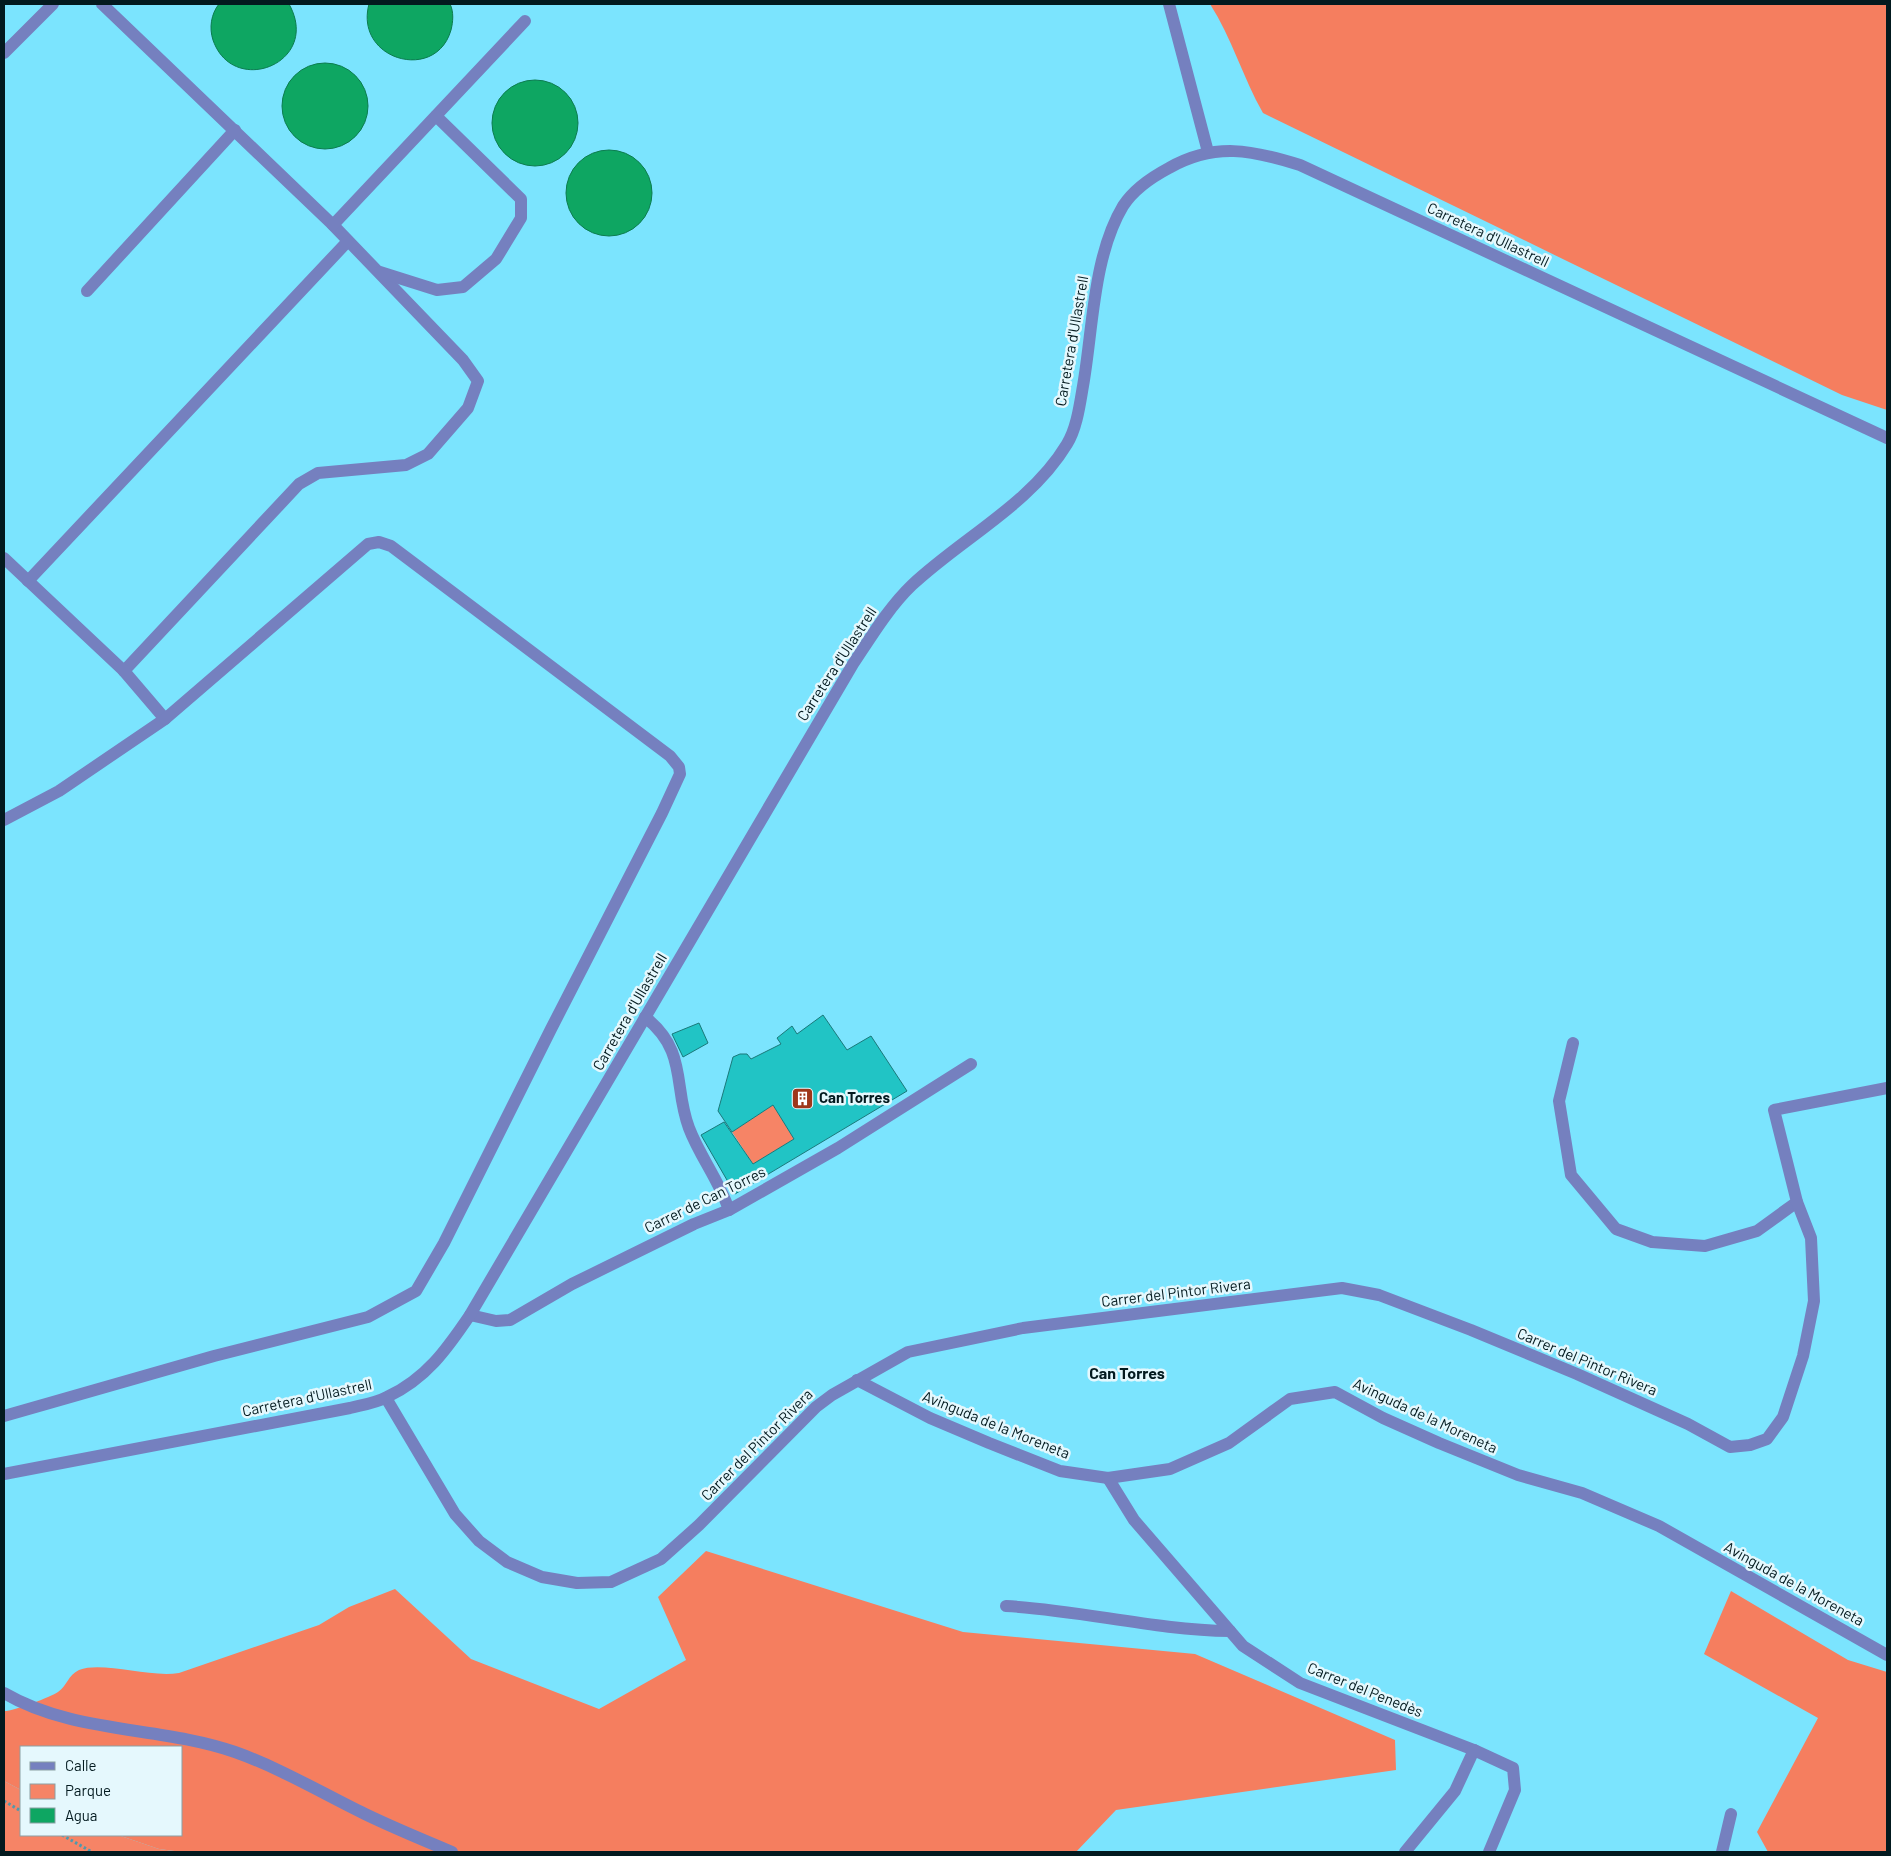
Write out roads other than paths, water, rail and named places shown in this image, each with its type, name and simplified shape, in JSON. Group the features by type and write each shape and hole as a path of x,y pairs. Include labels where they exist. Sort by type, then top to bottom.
{"street":[{"path":"4,53 53,4"},
{"path":"102,4 333,225 463,360 478,381 468,408 428,454 406,464 318,472 299,484 124,671"},
{"path":"1169,4 1208,152"},
{"path":"333,225 525,21"},
{"path":"378,272 437,290 463,287 496,259 521,218 521,199 436,116"},
{"path":"87,291 235,130"},
{"name":"Carretera d'Ullastrell","path":"4,1474 350,1408 386,1398 420,1378 443,1356 470,1315 848,672 879,626 910,586 1026,492 1051,467 1068,442 1081,400 1101,266 1111,233 1124,206 1137,189 1156,175 1183,160 1208,152 1238,150 1264,154 1300,165 1887,438"},
{"path":"28,581 348,241"},
{"path":"4,820 59,791 165,720 368,544 379,542 391,546 670,756 679,767 680,774 444,1243 416,1291 368,1317 214,1356 4,1416"},
{"path":"4,558 124,671 165,720"},
{"path":"645,1017 659,1029 679,1069 688,1125 700,1155 722,1188 729,1210"},
{"path":"1573,1043 1559,1101 1571,1175 1616,1229 1652,1242 1705,1246 1757,1231 1797,1202"},
{"name":"Carrer de Can Torres","path":"470,1315 496,1321 510,1320 572,1284 694,1224 729,1210 838,1148 971,1064"},
{"name":"Carrer del Pintor Rivera","path":"386,1398 455,1514 479,1541 507,1562 542,1577 576,1583 611,1582 660,1559 699,1525 816,1406 908,1352 1023,1328 1342,1288 1379,1295 1471,1330 1577,1374 1688,1424 1730,1447 1750,1445 1767,1439 1783,1417 1803,1356 1814,1301 1810,1238 1797,1202 1774,1110 1887,1088"},
{"name":"Avinguda de la Moreneta","path":"858,1380 930,1418 1060,1471 1108,1478 1170,1469 1229,1443 1290,1399 1335,1392 1439,1443 1518,1475 1582,1493 1659,1526 1887,1655"},
{"name":"Carrer del Penedès","path":"1108,1478 1134,1520 1243,1646 1300,1683 1474,1750 1512,1768 1515,1790 1489,1852"},
{"path":"1006,1606 1042,1608 1156,1626 1230,1631"},
{"path":"4,1693 58,1716 235,1752 367,1815 452,1852"},
{"path":"1405,1852 1455,1791 1474,1750"},
{"path":"1722,1852 1731,1814"}],"water":[{"path":"219,4 289,4 296,25 294,43 285,57 271,66 255,70 238,67 223,58 213,40 211,31 214,12"},
{"path":"369,4 450,4 453,17 451,30 443,46 430,56 415,60 399,58 384,51 373,39 368,23"},
{"path":"325,63 349,70 361,82 368,106 361,130 349,142 325,149 301,142 289,130 282,106 289,82 301,70"},
{"path":"535,80 559,87 571,99 578,123 571,147 559,159 535,166 511,159 499,147 492,123 499,99 511,87"},
{"path":"609,150 633,157 645,169 652,193 645,217 633,229 609,236 585,229 573,217 566,193 573,169 585,157"}],"place":[{"name":"Can Torres","path":"803,1098"}],"district":[{"name":"Can Torres","path":"1127,1373"}]}
